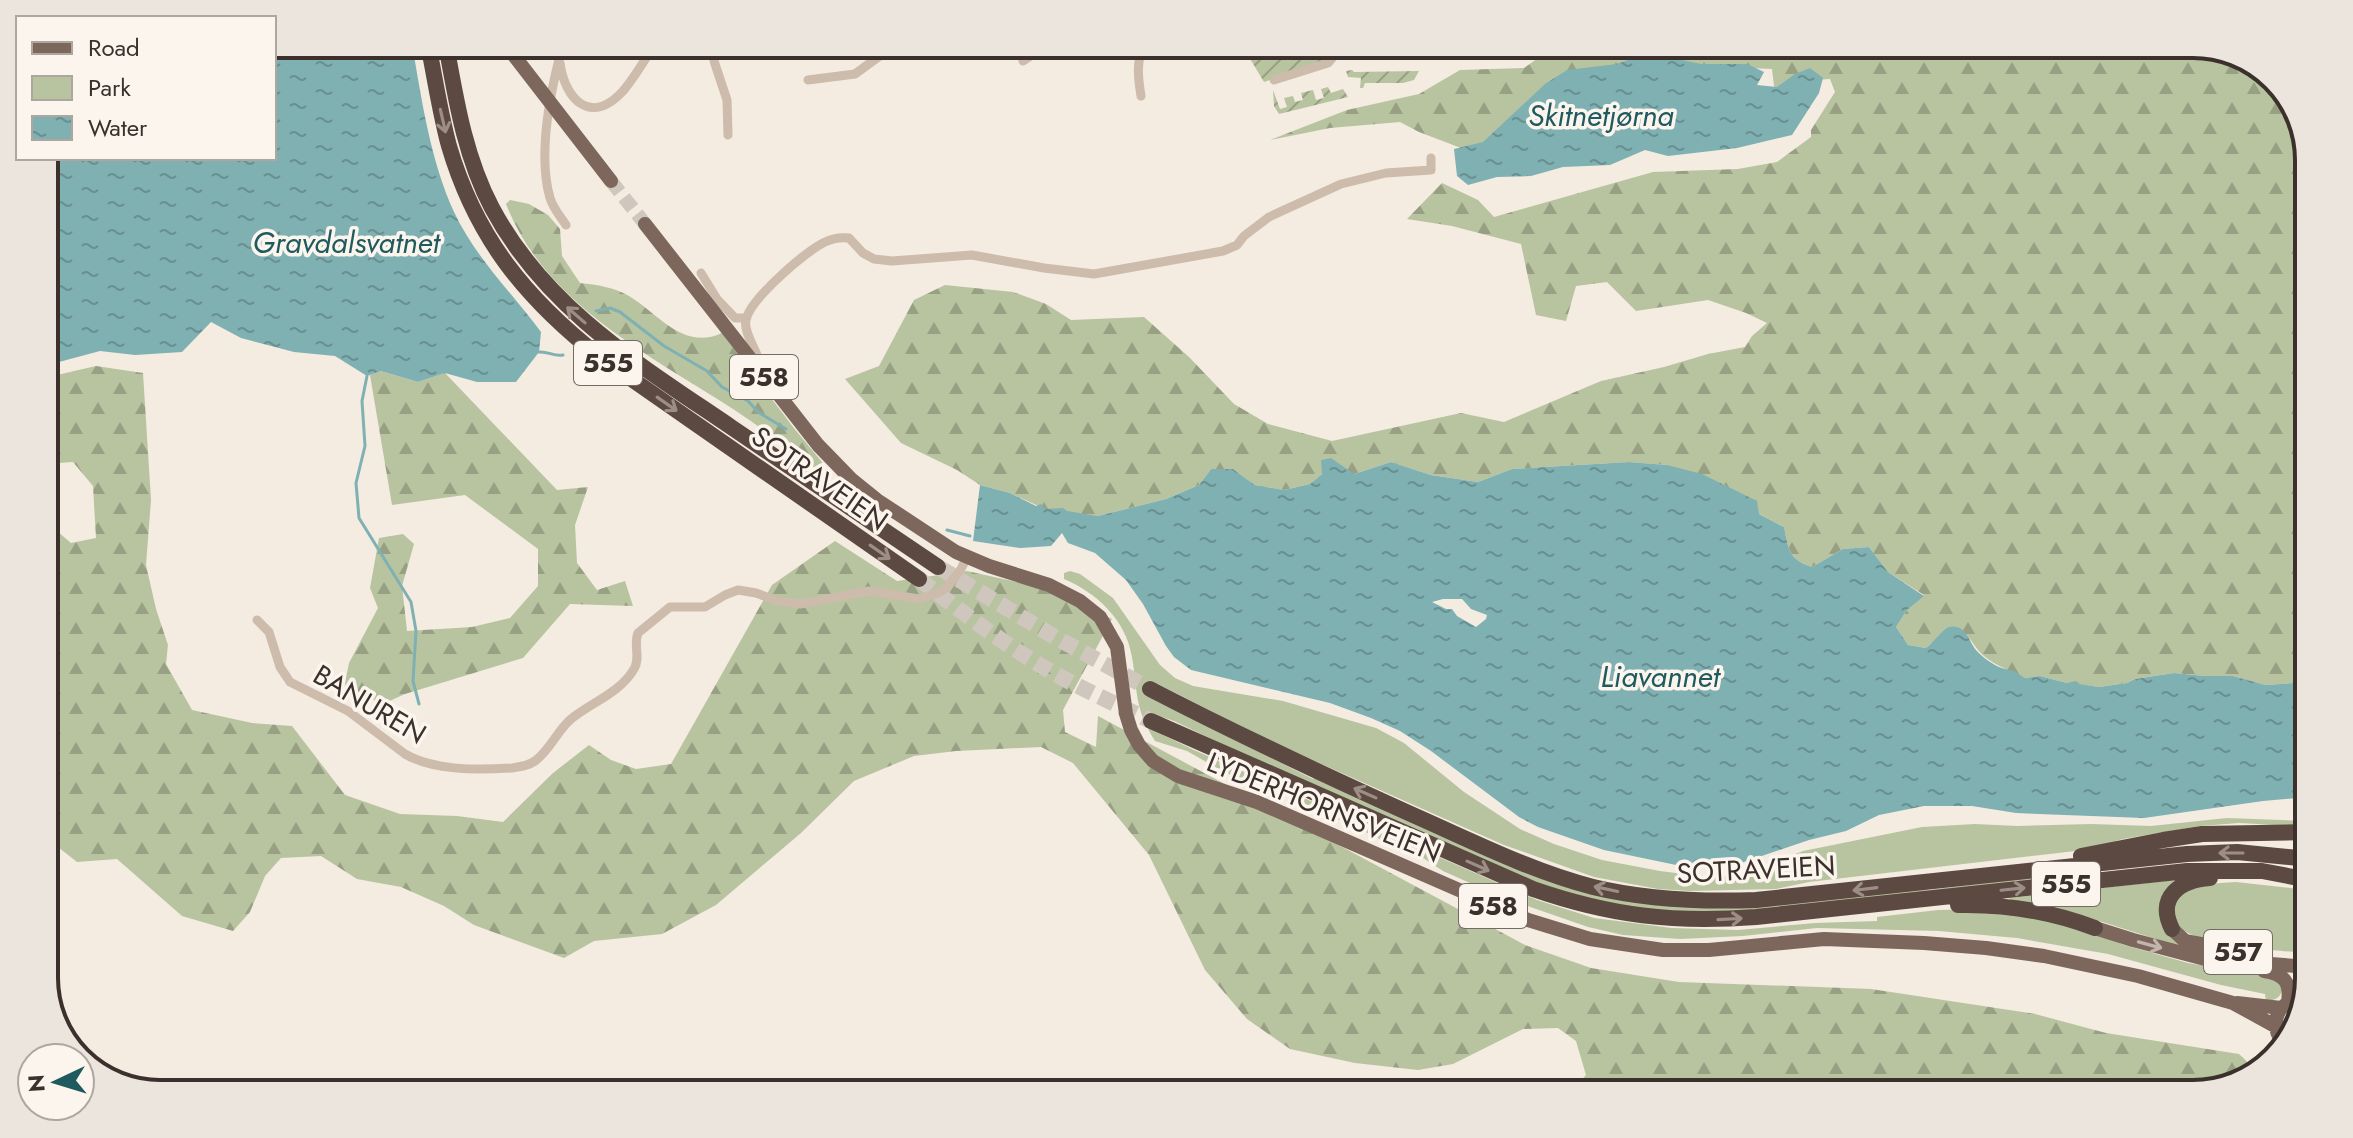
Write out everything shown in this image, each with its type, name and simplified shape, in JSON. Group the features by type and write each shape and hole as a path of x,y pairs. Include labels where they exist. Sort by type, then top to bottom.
{"highway":[{"name":"SOTRAVEIEN","path":"431,58 441,112 460,179 474,212 492,244 534,300 600,357 919,579"},
{"name":"SOTRAVEIEN","path":"449,58 461,122 477,175 508,235 549,289 584,322 627,355 938,567"},
{"name":"SOTRAVEIEN","path":"1150,689 1256,744 1539,869 1593,887 1664,899 1724,901 1795,897 2202,853 2262,853 2295,857"},
{"name":"SOTRAVEIEN","path":"1151,721 1533,889 1589,907 1629,915 1694,920 1825,911 2187,871 2262,871 2295,877"},
{"name":"555","path":"2257,832 2295,839"},
{"name":"555","path":"1942,880 2013,865 2202,834 2295,832"},
{"name":"555","path":"2172,929 2166,914 2169,901 2177,888 2193,880 2232,877 2295,880"},
{"name":"555","path":"1825,911 1990,905 2053,913 2095,928"}],"main road":[{"path":"516,58 611,181"},
{"name":"LYDERHORNSVEIEN","path":"645,224 712,302 755,365 818,445 851,479 938,541 967,557 1049,585 1080,601 1100,617 1117,647 1131,730 1144,751 1163,768 1178,776 1257,802 1482,902 1528,920 1599,941 1663,950 1709,950 1824,939 1986,948 2105,968 2233,1003 2285,1005"},
{"name":"557","path":"2095,928 2157,947 2280,975 2290,987 2285,1005"},
{"name":"557","path":"2172,929 2185,941 2198,944 2295,957"},
{"name":"557","path":"2205,959 2295,966"},
{"name":"LYDERHORNSVEIEN","path":"2233,1003 2275,1026"},
{"name":"558","path":"2285,1005 2291,1003"},
{"path":"2278,1034 2275,1026 2285,1005"}],"street":[{"path":"560,58 563,78 572,98 590,107 603,105 623,90 645,58"},
{"path":"560,58 547,128 546,168 550,198 566,225"},
{"path":"714,58 727,100 728,135"},
{"path":"808,80 855,74 877,58"},
{"path":"1023,61 1028,58"},
{"path":"1139,58 1137,73 1141,96"},
{"path":"1274,80 1328,63 1332,58"},
{"path":"755,365 759,361 757,350 746,329 746,318 761,296 798,261 822,244 841,237 853,240 863,253 874,259 892,261 972,255 1094,274 1233,248 1260,223 1284,209 1356,180 1386,173 1431,170 1431,158"},
{"path":"701,273 712,302 735,318 746,318"},
{"name":"BANUREN","path":"257,620 269,632 280,667 290,682 348,711 405,754 446,766 512,768 537,760 572,718 604,699 631,673 636,664 635,638 670,607 705,607 738,590 800,604 869,591 919,599 948,586 967,557"}],"green space":[{"path":"1250,58 1328,58 1324,62 1264,82"},
{"path":"1538,58 2193,58 2232,66 2255,79 2278,103 2290,127 2295,154 2295,683 2264,685 2233,676 2174,673 2099,687 2040,676 2025,678 1989,660 1967,636 1949,627 1926,648 1908,645 1896,627 1907,610 1924,595 1888,572 1869,547 1843,549 1812,567 1804,564 1791,553 1784,527 1667,465 1629,462 1512,469 1478,482 1431,475 1391,462 1354,474 1322,474 1310,484 1284,490 1255,485 1233,469 1211,469 1199,485 1166,499 1098,516 1045,509 1010,493 980,485 957,470 901,443 845,379 879,366 914,300 945,285 1013,292 1046,304 1071,320 1144,317 1189,357 1234,404 1268,424 1332,441 1461,413 1504,422 1601,381 1745,347 1767,323 1708,300 1636,311 1607,282 1576,286 1566,321 1536,315 1521,244 1452,226 1407,219 1442,183 1478,200 1494,217 1653,172 1738,169 1777,162 1811,137 1811,130 1835,92 1830,79 1802,81 1781,93 1774,86 1772,69 1702,66 1482,156 1400,122 1330,128 1270,140 1347,110 1419,94 1460,70 1524,68"},
{"path":"1346,71 1419,71 1414,80 1365,83 1360,88 1361,78 1348,77"},
{"path":"1328,87 1331,93 1343,89 1348,97 1279,114 1274,106 1273,90 1280,109 1287,107 1284,98 1293,96 1295,102 1303,100 1301,93 1313,90 1316,100 1324,98 1321,89"},
{"path":"510,200 529,204 548,215 560,229 562,256 580,283 623,293 683,334 708,337 722,333 824,468 819,470 806,463 742,415 602,323 546,270 523,239 506,204"},
{"path":"96,366 143,373 151,500 146,565 168,645 166,664 192,710 252,723 292,726 345,795 400,814 457,816 503,822 553,773 589,745 611,760 636,769 671,764 772,585 835,541 897,581 967,571 1054,590 1112,619 1063,710 1065,732 1096,747 1098,716 1525,945 1591,968 1679,982 1871,989 2035,1014 2106,1033 2239,1054 2249,1064 2226,1075 2193,1080 1581,1080 1586,1075 1576,1041 1558,1028 1523,1029 1453,1064 1418,1070 1355,1063 1290,1049 1247,1019 1205,970 1149,855 1073,763 1041,747 914,756 854,781 801,833 716,905 662,934 594,941 564,958 474,925 444,906 401,887 357,879 321,856 281,858 265,876 250,912 233,931 182,916 117,859 77,862 58,847 58,532 71,543 96,538 93,486 73,462 58,463 58,375"},
{"path":"381,371 418,382 445,373 557,490 588,487 575,525 577,563 597,590 625,581 633,606 570,604 523,658 405,694 383,704 344,688 349,663 378,608 370,588 379,538 403,534 414,544 402,586 407,631 472,627 510,618 538,586 538,549 465,495 392,505 370,375"},
{"path":"1064,573 1080,574 1113,598 1160,665 1175,678 1193,686 1283,701 1376,728 1404,743 1464,792 1520,829 1602,860 1660,871 1707,877 1726,876 1746,873 1803,851 1922,827 1975,824 2151,826 2227,818 2295,820 2295,826 2239,823 2200,826 2123,839 2084,850 1809,882 1776,889 1658,889 1594,877 1504,845 1274,743 1158,684 1153,699 1313,779 1315,777 1599,895 1928,890 2070,873 2115,872 1744,911 1700,913 1613,906 1531,881 1276,770 1174,721 1156,718 1157,732 1194,750 1537,900 1594,918 1672,928 1738,930 1877,921 1877,917 1938,910 1987,909 2072,925 2124,945 2188,963 2272,977 2283,984 2282,992 2266,1002 2265,994 2108,954 2017,938 1939,931 1817,928 1680,939 1623,935 1588,927 1499,896 1443,871 1414,852 1399,852 1372,834 1352,829 1340,820 1323,817 1300,801 1230,775 1187,751 1155,741 1140,709 1132,657 1123,631 1108,609 1088,592 1064,579"},
{"path":"2175,880 2168,888 2178,946 2090,918 2009,898"},
{"path":"2236,882 2295,889 2295,952 2217,942 2184,931 2174,919 2174,904 2179,893 2205,884"}],"water":[{"name":"Gravdalsvatnet","path":"276,58 414,58 433,151 454,212 483,259 541,332 539,352 516,382 477,382 445,373 418,382 381,371 367,376 335,356 294,352 241,338 211,322 182,352 135,355 100,351 58,362 58,160 276,160"},
{"name":"Skitnetjørna","path":"1634,58 1672,58 1701,64 1747,64 1764,72 1757,85 1777,87 1810,68 1823,78 1819,93 1792,135 1737,148 1668,156 1645,150 1610,165 1563,167 1531,176 1497,177 1468,185 1457,176 1454,149 1483,142 1545,84 1567,70 1617,64"},
{"name":"Liavannet","path":"1331,458 1354,474 1391,462 1431,475 1478,482 1512,469 1629,462 1667,465 1702,474 1757,501 1759,514 1784,527 1791,553 1804,564 1812,567 1843,549 1869,547 1888,572 1924,596 1907,610 1896,627 1908,645 1926,648 1947,628 1954,626 1963,630 1976,650 1988,660 2025,678 2040,676 2099,687 2174,673 2233,676 2265,685 2295,683 2295,798 2144,818 2016,813 1972,806 1924,806 1879,815 1846,831 1741,863 1710,867 1681,866 1604,850 1538,827 1519,817 1431,751 1400,731 1371,718 1330,703 1191,670 1166,646 1126,580 1095,553 1068,543 1062,533 1051,546 1020,548 973,541 980,485 1010,493 1036,506 1041,504 1045,509 1063,508 1098,516 1166,499 1199,485 1211,469 1233,469 1255,485 1284,490 1310,484 1322,474 1321,460","holes":["1462,599 1471,609 1487,615 1476,627 1457,616 1452,609 1432,602"]}],"waterway":[{"path":"596,311 610,308 620,312 664,346 707,371 722,387 748,401 758,412 786,429"},
{"path":"539,352 563,355"},
{"path":"367,376 362,401 365,446 356,483 359,518 411,602 416,631 413,681 419,704"},
{"path":"947,530 970,536"}],"tunnel":[{"path":"611,181 645,224"},
{"path":"938,567 1150,689"},
{"path":"919,579 1035,662 1151,721"}]}
